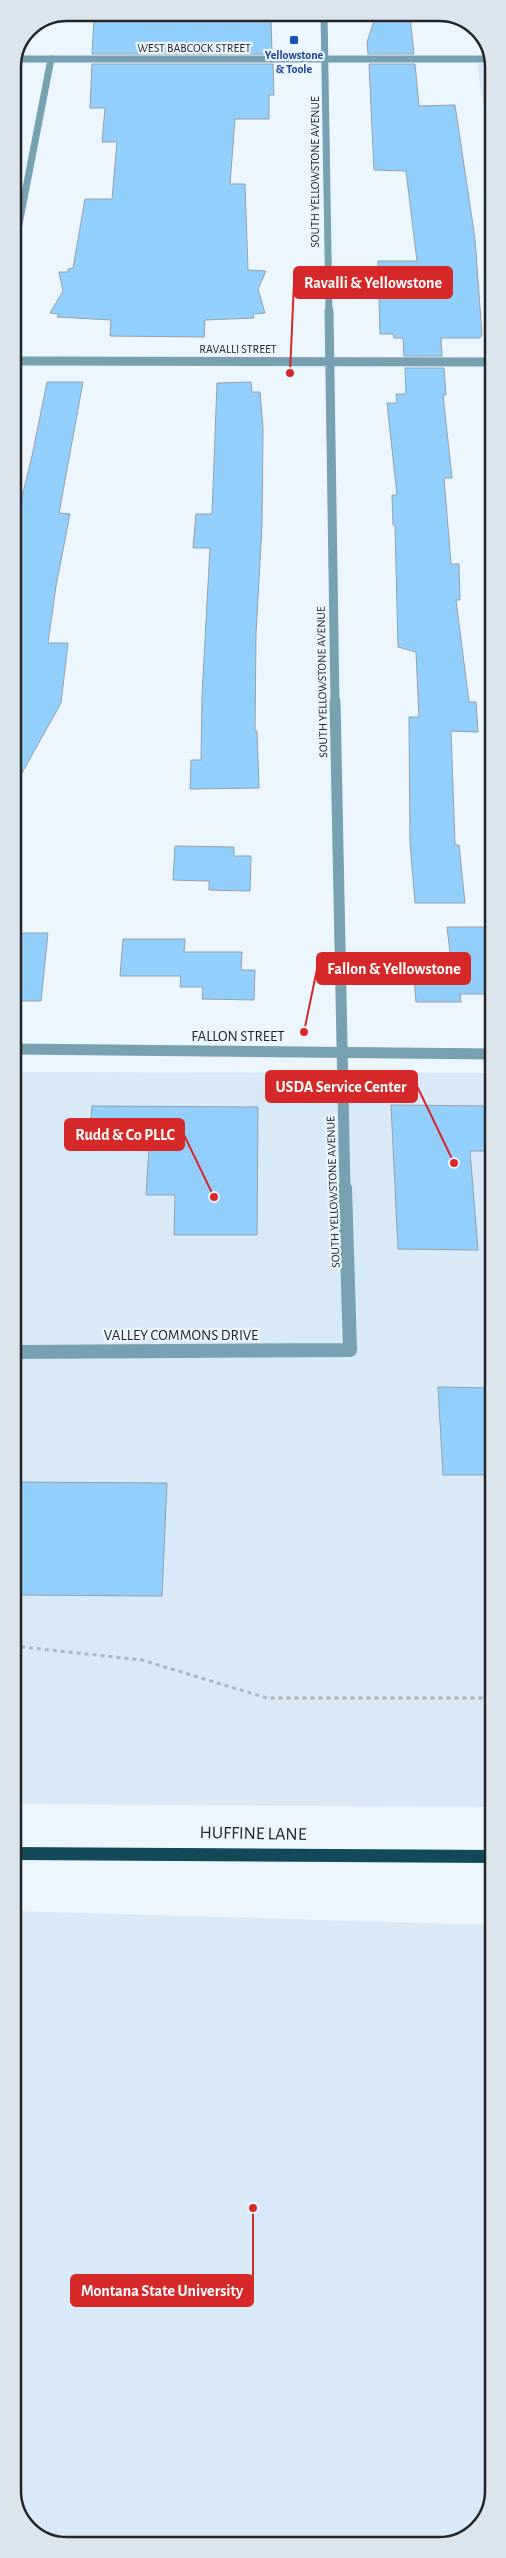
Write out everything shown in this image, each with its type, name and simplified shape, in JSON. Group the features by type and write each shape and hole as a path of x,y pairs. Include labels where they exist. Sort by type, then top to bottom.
{"highway":[{"name":"HUFFINE LANE","path":"21,1853 485,1857"}],"street":[{"name":"SOUTH YELLOWSTONE AVENUE","path":"324,21 341,1052 350,1350"},
{"name":"WEST BABCOCK STREET","path":"22,59 484,59"},
{"path":"21,210 51,59"},
{"name":"RAVALLI STREET","path":"21,361 485,362"},
{"name":"FALLON STREET","path":"21,1049 485,1054"},
{"name":"VALLEY COMMONS DRIVE","path":"21,1352 350,1350"}],"path":[{"path":"21,1647 142,1660 267,1698 485,1698"}],"shaded area":[{"path":"477,63 484,63 485,68 485,119"},
{"path":"21,1072 485,1073 485,1807 21,1804"},
{"path":"21,1911 485,1925 485,2490 479,2514 467,2527 459,2532 438,2537 65,2537 47,2532 31,2519 26,2511 21,2490"}],"building":[{"path":"94,21 271,21 272,54 92,54"},
{"path":"374,21 411,21 414,54 368,54 367,42"},
{"path":"92,64 273,64 274,95 269,95 269,119 235,119 230,184 245,184 248,270 266,271 258,289 265,313 253,314 254,318 205,320 204,337 110,336 111,320 57,317 59,314 50,313 63,291 59,272 68,272 68,269 73,268 85,199 112,199 117,142 102,142 105,108 90,108"},
{"path":"369,64 415,64 419,106 455,105 475,239 482,335 480,338 441,338 442,356 404,356 403,338 394,338 393,334 380,334 378,261 417,261 406,171 374,170"},
{"path":"405,368 444,368 446,395 443,395 452,478 444,478 451,564 459,564 460,600 456,600 469,702 476,702 478,732 451,731 455,845 459,845 465,903 415,903 410,843 409,717 419,717 416,652 398,647 395,525 393,525 392,495 397,495 387,403 397,403 396,394 406,394"},
{"path":"47,382 83,382 59,513 70,514 56,586 48,643 68,643 61,703 21,775 21,501"},
{"path":"251,382 252,392 260,392 263,429 262,525 256,634 255,731 257,731 259,788 190,789 191,760 201,760 202,695 210,548 193,548 196,514 212,514 217,383"},
{"path":"175,846 234,847 234,856 251,856 250,891 209,890 209,881 173,880"},
{"path":"447,927 485,927 485,994 460,994 461,1002 416,1002 413,968 434,968 433,960 451,960"},
{"path":"21,933 48,933 41,1001 21,1001"},
{"path":"123,939 185,939 184,952 242,952 241,970 255,970 254,1000 202,999 203,987 180,987 181,976 120,976"},
{"path":"391,1105 485,1106 485,1151 470,1151 478,1250 398,1249"},
{"path":"92,1106 258,1107 257,1235 174,1235 175,1195 146,1195 149,1148 88,1148"},
{"path":"438,1387 485,1388 485,1475 443,1475"},
{"path":"21,1482 167,1483 162,1596 21,1595"}],"place":[{"name":"Yellowstone & Toole","path":"294,40"},
{"name":"Ravalli & Yellowstone","path":"290,373"},
{"name":"Fallon & Yellowstone","path":"304,1032"},
{"name":"USDA Service Center","path":"454,1163"},
{"name":"Rudd & Co PLLC","path":"214,1197"},
{"name":"Montana State University","path":"253,2208"}]}
